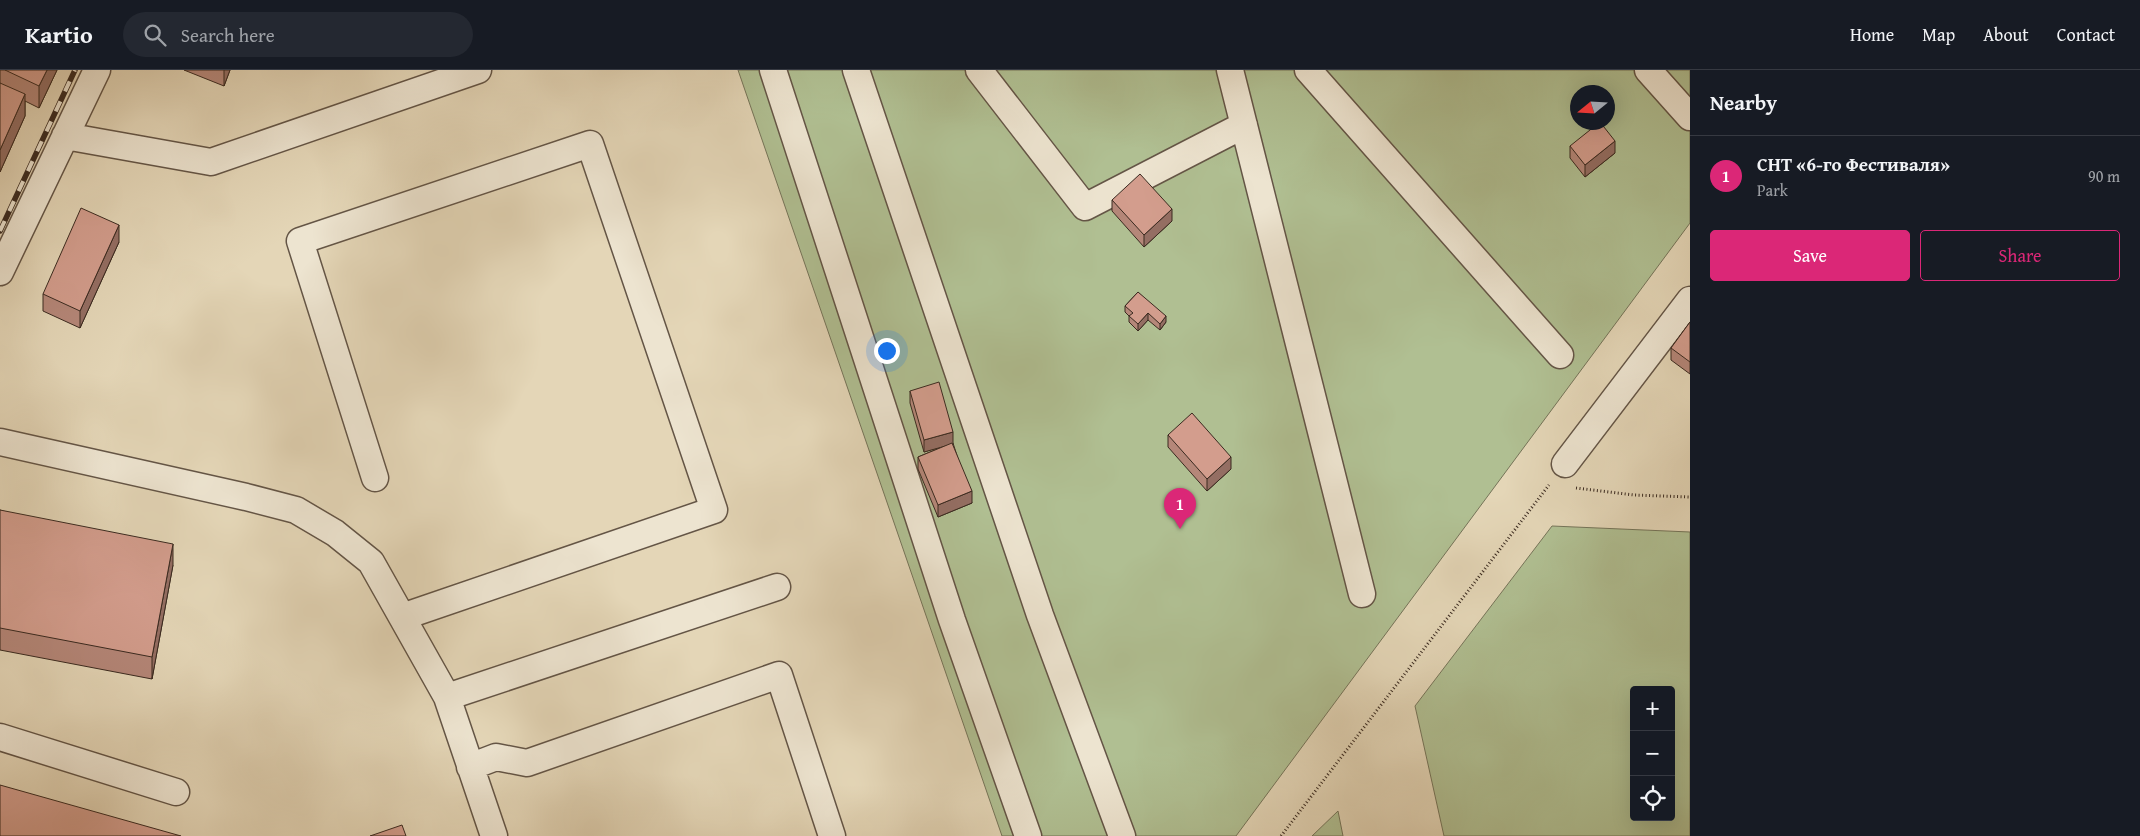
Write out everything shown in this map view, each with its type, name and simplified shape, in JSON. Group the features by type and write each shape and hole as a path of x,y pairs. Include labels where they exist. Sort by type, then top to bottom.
{"street":[{"path":"0,272 97,70"},
{"path":"65,136 211,162 478,70"},
{"path":"774,70 952,620 1028,836"},
{"path":"856,70 1040,615 1122,836"},
{"path":"979,70 1085,207 1244,125"},
{"path":"1230,70 1362,594"},
{"path":"1308,70 1560,355"},
{"path":"1648,70 1690,118"},
{"path":"375,478 300,241 590,144 714,510 402,617"},
{"path":"1564,479 1690,300"},
{"path":"0,442 296,510 335,533 371,562 447,697 494,836"},
{"path":"447,697 777,587"},
{"path":"470,767 496,757 527,763 779,674 832,836"},
{"path":"0,737 176,792"}],"path":[{"path":"1549,485 1564,479"},
{"path":"1281,836 1549,485 1564,479 1634,495 1690,498"}],"green space":[{"path":"738,70 1690,70 1690,223 1236,836 1002,836"},
{"path":"1552,526 1690,532 1690,836 1444,836 1415,706"},
{"path":"1338,811 1343,836 1312,836"}],"building":[{"path":"5,70 47,70 39,86"},
{"path":"0,83 25,94 0,150"},
{"path":"1590,130 1606,130 1615,141 1585,165 1570,146"},
{"path":"1140,174 1172,209 1144,235 1112,200"},
{"path":"81,208 119,225 80,311 43,294"},
{"path":"1138,292 1166,316 1160,324 1148,313 1138,324 1129,316 1133,313 1125,306"},
{"path":"1690,322 1690,362 1671,348"},
{"path":"939,382 953,432 924,440 910,391"},
{"path":"1192,413 1231,457 1207,479 1168,435"},
{"path":"952,443 972,491 938,505 918,457"},
{"path":"0,510 173,544 152,657 0,628"},
{"path":"0,785 181,836 0,836"},
{"path":"402,825 406,836 370,836"}],"railway":[{"path":"0,231 75,70"}],"place":[{"name":"СНТ «6-го Фестиваля»","path":"1180,529"}]}
